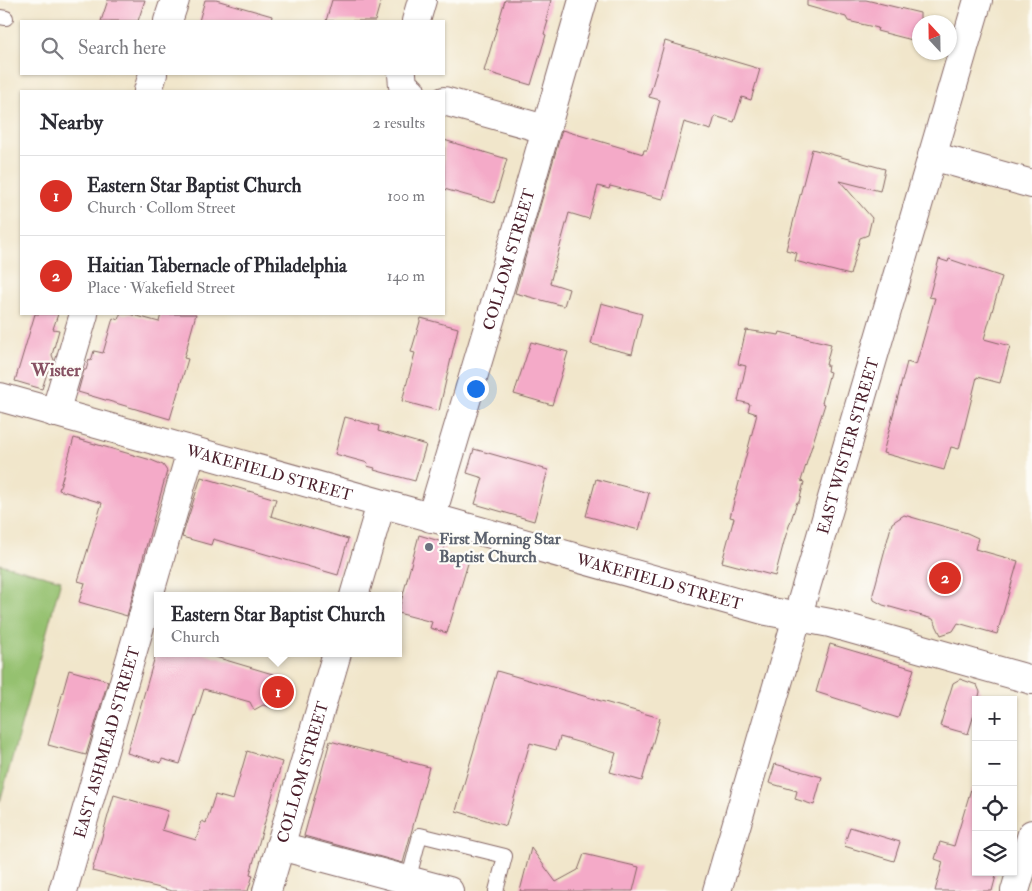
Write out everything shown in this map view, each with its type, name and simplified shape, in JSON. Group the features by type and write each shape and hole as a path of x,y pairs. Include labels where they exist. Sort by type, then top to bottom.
{"street":[{"path":"168,20 174,0"},
{"path":"416,20 422,0"},
{"name":"COLLOM STREET","path":"431,518 518,230 583,0"},
{"name":"EAST WISTER STREET","path":"718,891 978,0"},
{"path":"148,90 153,75"},
{"path":"445,101 545,129"},
{"path":"932,156 1032,184"},
{"path":"55,413 84,315"},
{"name":"WAKEFIELD STREET","path":"0,397 767,611 830,623 1032,680"},
{"name":"EAST ASHMEAD STREET","path":"64,891 191,450"},
{"path":"355,592 381,504"},
{"name":"COLLOM STREET","path":"267,891 336,657"},
{"path":"1015,891 1032,834"},
{"path":"280,846 407,886 449,891"}],"lane":[{"path":"407,886 420,835 505,856 496,891"}],"green space":[{"path":"0,564 61,580 0,802"}],"building":[{"path":"108,0 145,0 138,20 101,20"},
{"path":"205,0 216,0 272,16 271,20 199,20"},
{"path":"332,0 381,0 375,20 326,20"},
{"path":"505,0 551,0 544,34 546,35 531,85 484,71"},
{"path":"807,0 866,0 920,13 920,15 912,15 912,40 877,31 878,28 848,21 846,17 807,6"},
{"path":"665,41 760,69 751,100 742,97 734,122 715,116 711,130 684,122 663,199 610,186 609,189 598,186 589,219 569,213 550,283 569,289 564,306 515,293 562,130 643,154 644,150 647,150 660,100 649,97"},
{"path":"445,140 507,159 494,203 445,189"},
{"path":"812,149 885,169 880,191 840,181 872,218 868,235 860,238 850,275 795,261 797,253 786,250"},
{"path":"939,259 948,262 949,259 1002,277 984,339 1010,346 1000,383 977,377 959,449 951,447 944,470 883,453 907,362 916,365 935,298 929,297"},
{"path":"601,303 642,314 632,354 591,344"},
{"path":"35,315 58,315 53,329 59,330 52,355 54,360 52,367 48,370 42,389 15,381"},
{"path":"120,315 134,315 159,322 161,315 196,315 184,358 188,359 170,419 78,392 84,370 86,370 89,360 91,361 94,351 103,353 113,318 118,320"},
{"path":"421,318 458,328 439,411 402,401 415,353 411,352"},
{"path":"746,330 779,335 780,332 831,344 826,365 828,365 827,371 830,372 822,403 825,404 801,481 804,482 799,502 797,502 785,538 775,576 722,562 734,518 730,517 757,414 748,411 750,404 738,401 746,366 738,364"},
{"path":"531,342 568,352 552,405 514,394"},
{"path":"345,417 379,426 378,431 426,445 415,481 374,470 375,468 367,466 368,463 335,454"},
{"path":"74,438 151,460 163,465 167,471 127,616 79,602 85,583 78,581 102,503 59,490"},
{"path":"474,449 548,470 534,521 475,504 483,478 467,473"},
{"path":"201,477 276,499 271,516 348,539 338,575 213,539 211,545 182,537"},
{"path":"596,479 649,493 639,530 586,516"},
{"path":"904,515 967,533 978,538 975,549 1018,561 997,634 958,623 953,631 941,635 933,619 883,605 874,600 873,594 892,523"},
{"path":"419,535 446,543 443,553 469,560 447,633 430,628 432,622 402,614 402,598"},
{"path":"830,644 914,669 898,718 816,692"},
{"path":"155,657 215,657 286,678 277,709 263,705 254,710 250,702 204,689 180,764 162,759 161,763 127,753"},
{"path":"69,670 108,681 86,755 48,745"},
{"path":"497,671 660,718 642,781 610,772 616,753 560,737 556,750 530,743 506,826 456,811"},
{"path":"960,679 977,685 980,692 979,696 972,696 972,721 968,734 940,726 953,683"},
{"path":"330,741 429,767 403,863 304,836"},
{"path":"247,751 282,762 250,874 253,875 248,891 172,891 92,871 114,795 168,811 162,830 196,840 202,821 206,823 215,795 233,800"},
{"path":"775,764 822,777 814,805 795,799 797,791 769,783"},
{"path":"972,789 972,876 996,876 992,891 935,891 943,862 935,859 940,842 954,846"},
{"path":"850,827 900,842 894,861 844,846"},
{"path":"531,848 556,882 578,870 584,854 639,867 633,891 520,891"}],"place":[{"name":"First Morning Star Baptist Church","path":"429,547"},
{"name":"Haitian Tabernacle of Philadelphia","path":"945,578"},
{"name":"Eastern Star Baptist Church","path":"278,692"}],"district":[{"name":"Wister","path":"56,370"}]}
